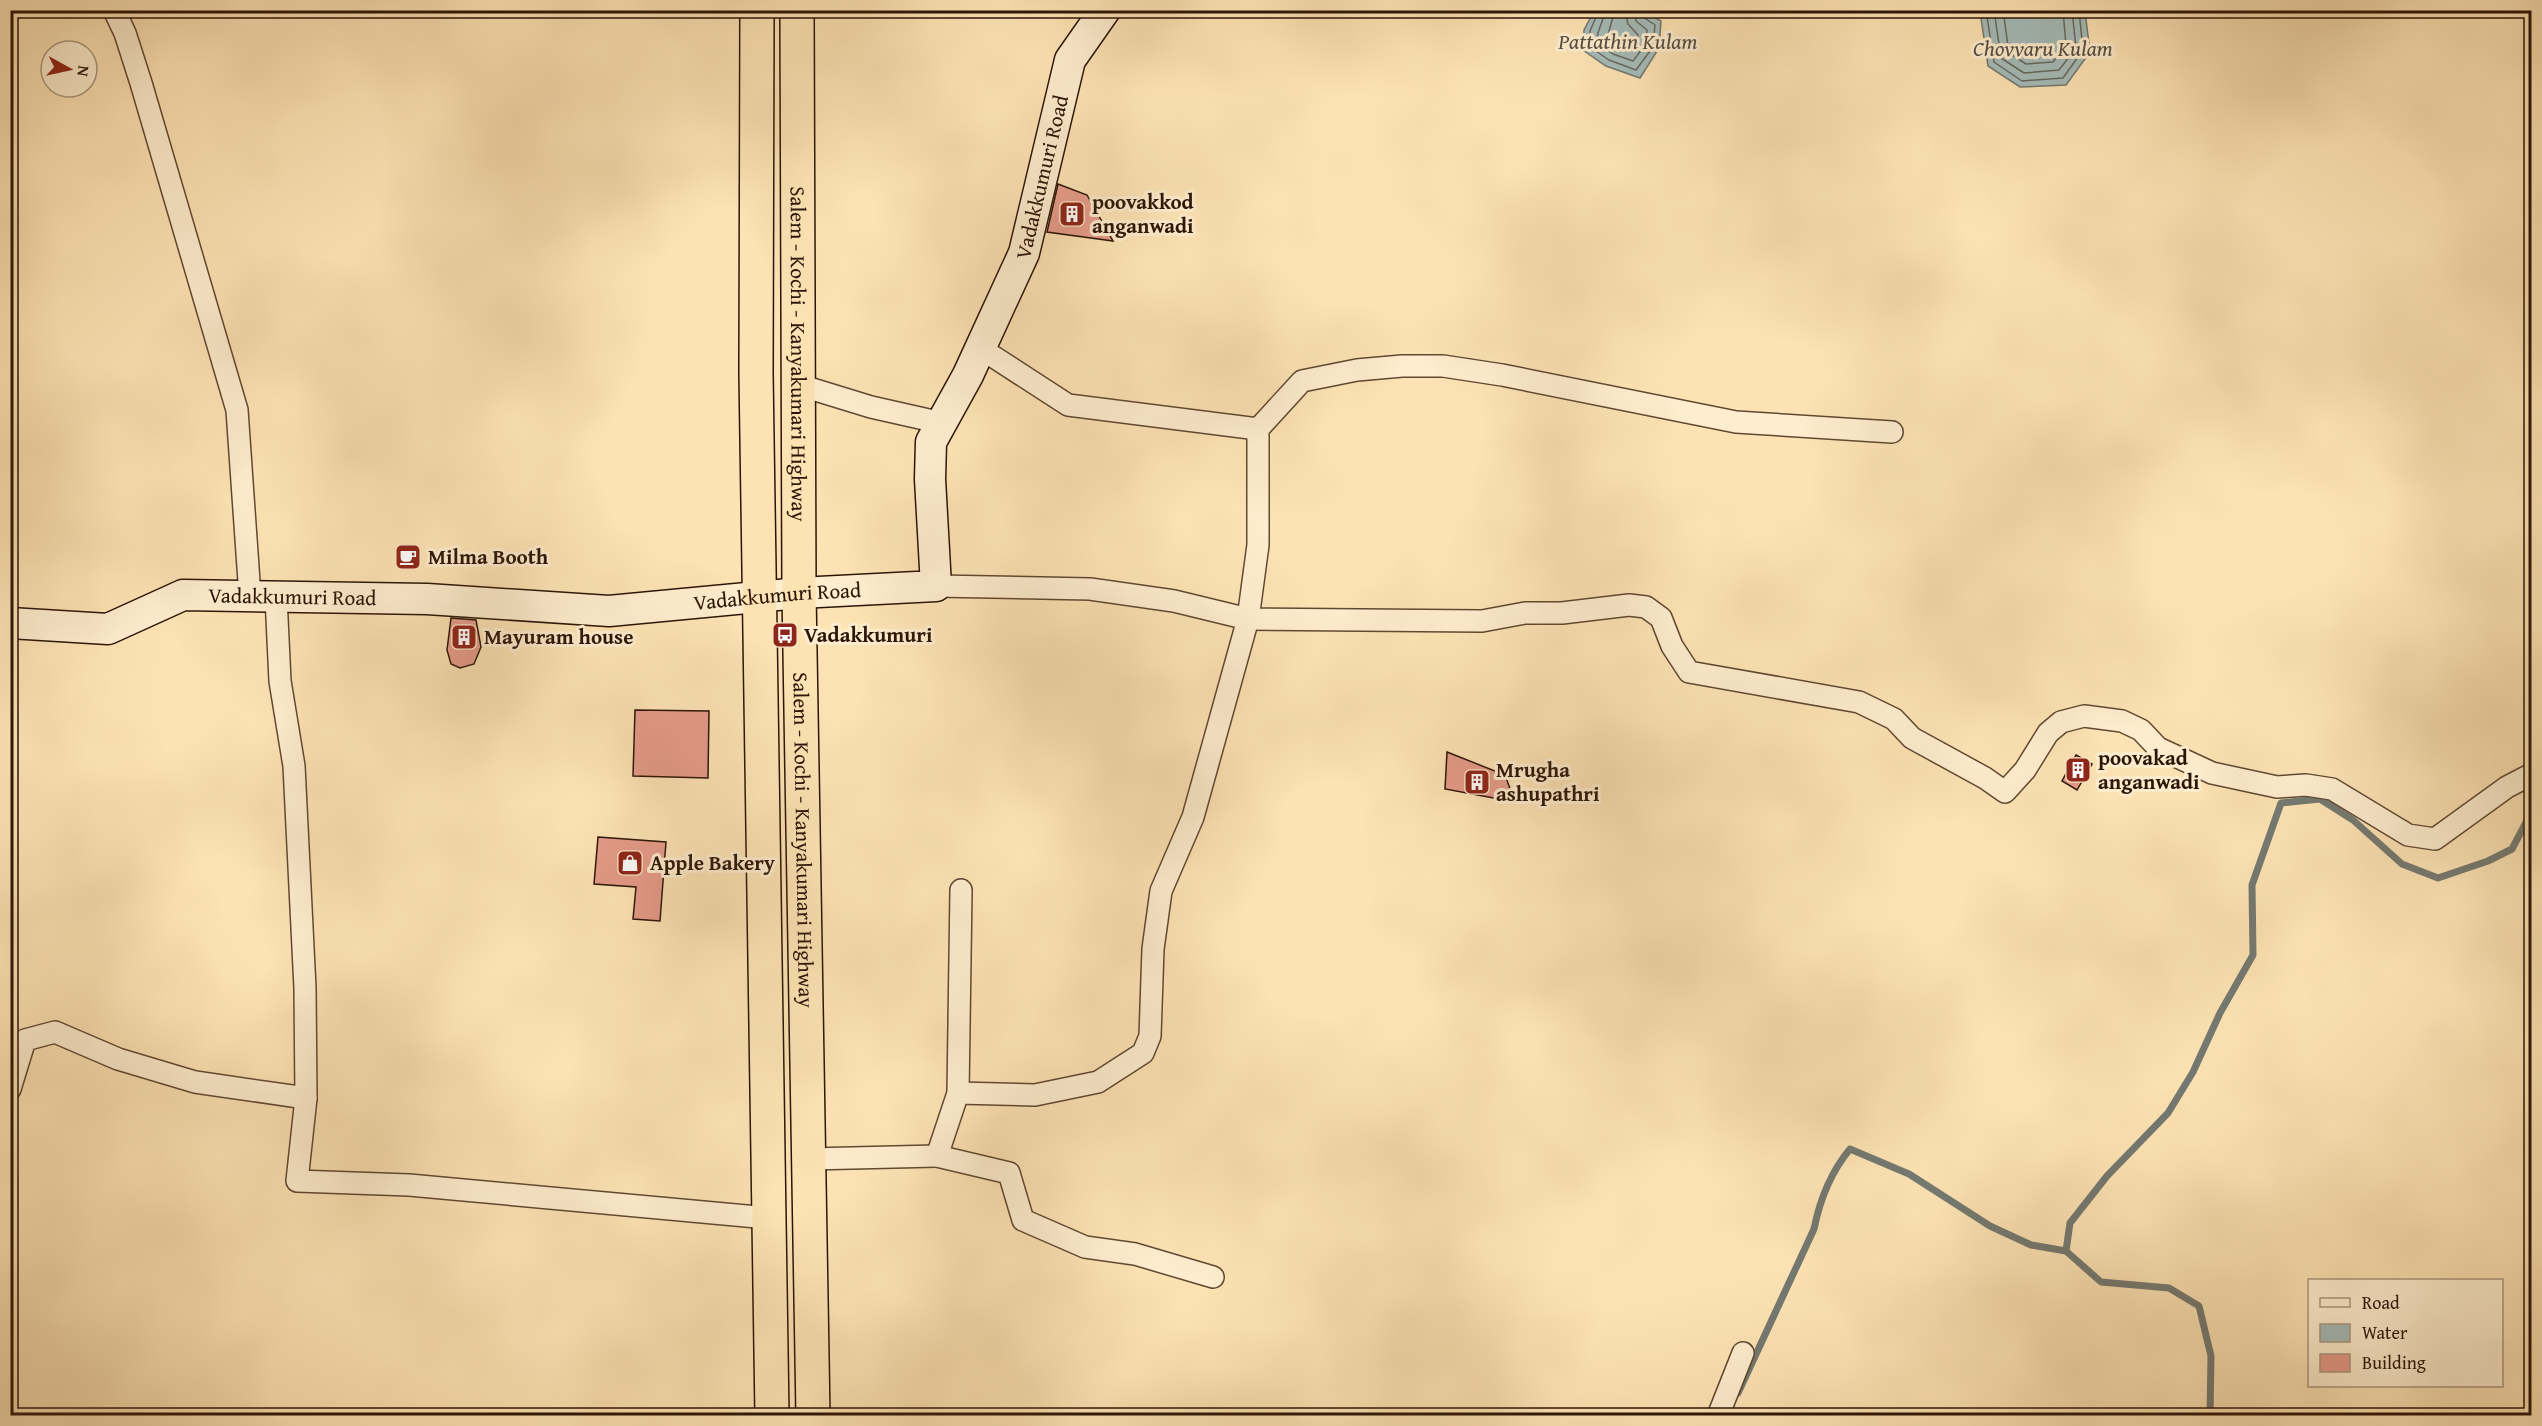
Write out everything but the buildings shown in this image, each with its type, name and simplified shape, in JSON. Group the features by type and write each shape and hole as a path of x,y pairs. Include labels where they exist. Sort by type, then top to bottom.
{"highway":[{"name":"Salem - Kochi - Kanyakumari Highway","path":"756,10 758,598 772,1416"},
{"name":"Salem - Kochi - Kanyakumari Highway","path":"797,10 796,384 813,1416"}],"street":[{"path":"114,10 125,33 141,83 237,410 263,596 294,766 305,988 306,1098 297,1181 409,1185 768,1218"},
{"name":"Vadakkumuri Road","path":"10,623 108,629 183,595 427,599 609,611 799,594 936,586 930,479 931,442 981,348 1024,253 1070,60 1105,10"},
{"path":"981,348 1068,405 1258,429"},
{"path":"958,1093 1035,1095 1087,1085 1098,1082 1143,1053 1150,1036 1153,949 1161,891 1193,817 1248,619 1258,545 1258,429 1302,381 1357,370 1402,366 1443,366 1502,375 1736,422 1892,432"},
{"path":"796,384 871,407 942,423"},
{"path":"936,586 1090,589 1174,601 1248,619 1482,621 1524,613 1562,614 1629,605 1646,607 1661,618 1672,646 1689,672 1859,702 1894,719 1912,738 2005,792 2025,770 2048,733 2061,722 2084,716 2122,721 2141,729 2158,748 2212,773 2277,787 2306,785 2332,789 2408,836 2435,839 2507,787 2532,774"},
{"path":"937,1156 958,1093 961,890"},
{"path":"10,1089 25,1040 55,1032 118,1059 195,1082 306,1098"},
{"path":"808,1159 937,1156 1009,1173 1023,1220 1085,1247 1135,1254 1213,1276"},
{"path":"1718,1416 1743,1353"}],"water":[{"name":"Pattathin Kulam","path":"1594,11 1643,11 1661,21 1659,48 1640,78 1606,66 1583,50 1584,30"},
{"name":"Chovvaru Kulam","path":"1980,11 2085,11 2090,52 2066,85 2020,87 1988,66"}],"waterway":[{"path":"2210,1416 2211,1356 2199,1306 2169,1288 2101,1282 2066,1251 2070,1223 2107,1176 2168,1113 2193,1072 2220,1013 2253,955 2252,885 2281,803 2320,799 2353,820 2402,864 2438,878 2488,861 2512,849 2532,811"},
{"path":"1738,1393 1814,1229 1827,1187 1837,1167 1850,1149 1909,1174 1990,1226 2031,1245 2066,1251"}],"place":[{"name":"poovakkod anganwadi","path":"1072,214"},
{"name":"Milma Booth","path":"408,557"},
{"name":"Vadakkumuri","path":"785,635"},
{"name":"Mayuram house","path":"464,637"},
{"name":"poovakad anganwadi","path":"2078,770"},
{"name":"Mrugha ashupathri","path":"1477,782"},
{"name":"Apple Bakery","path":"630,863"}]}
